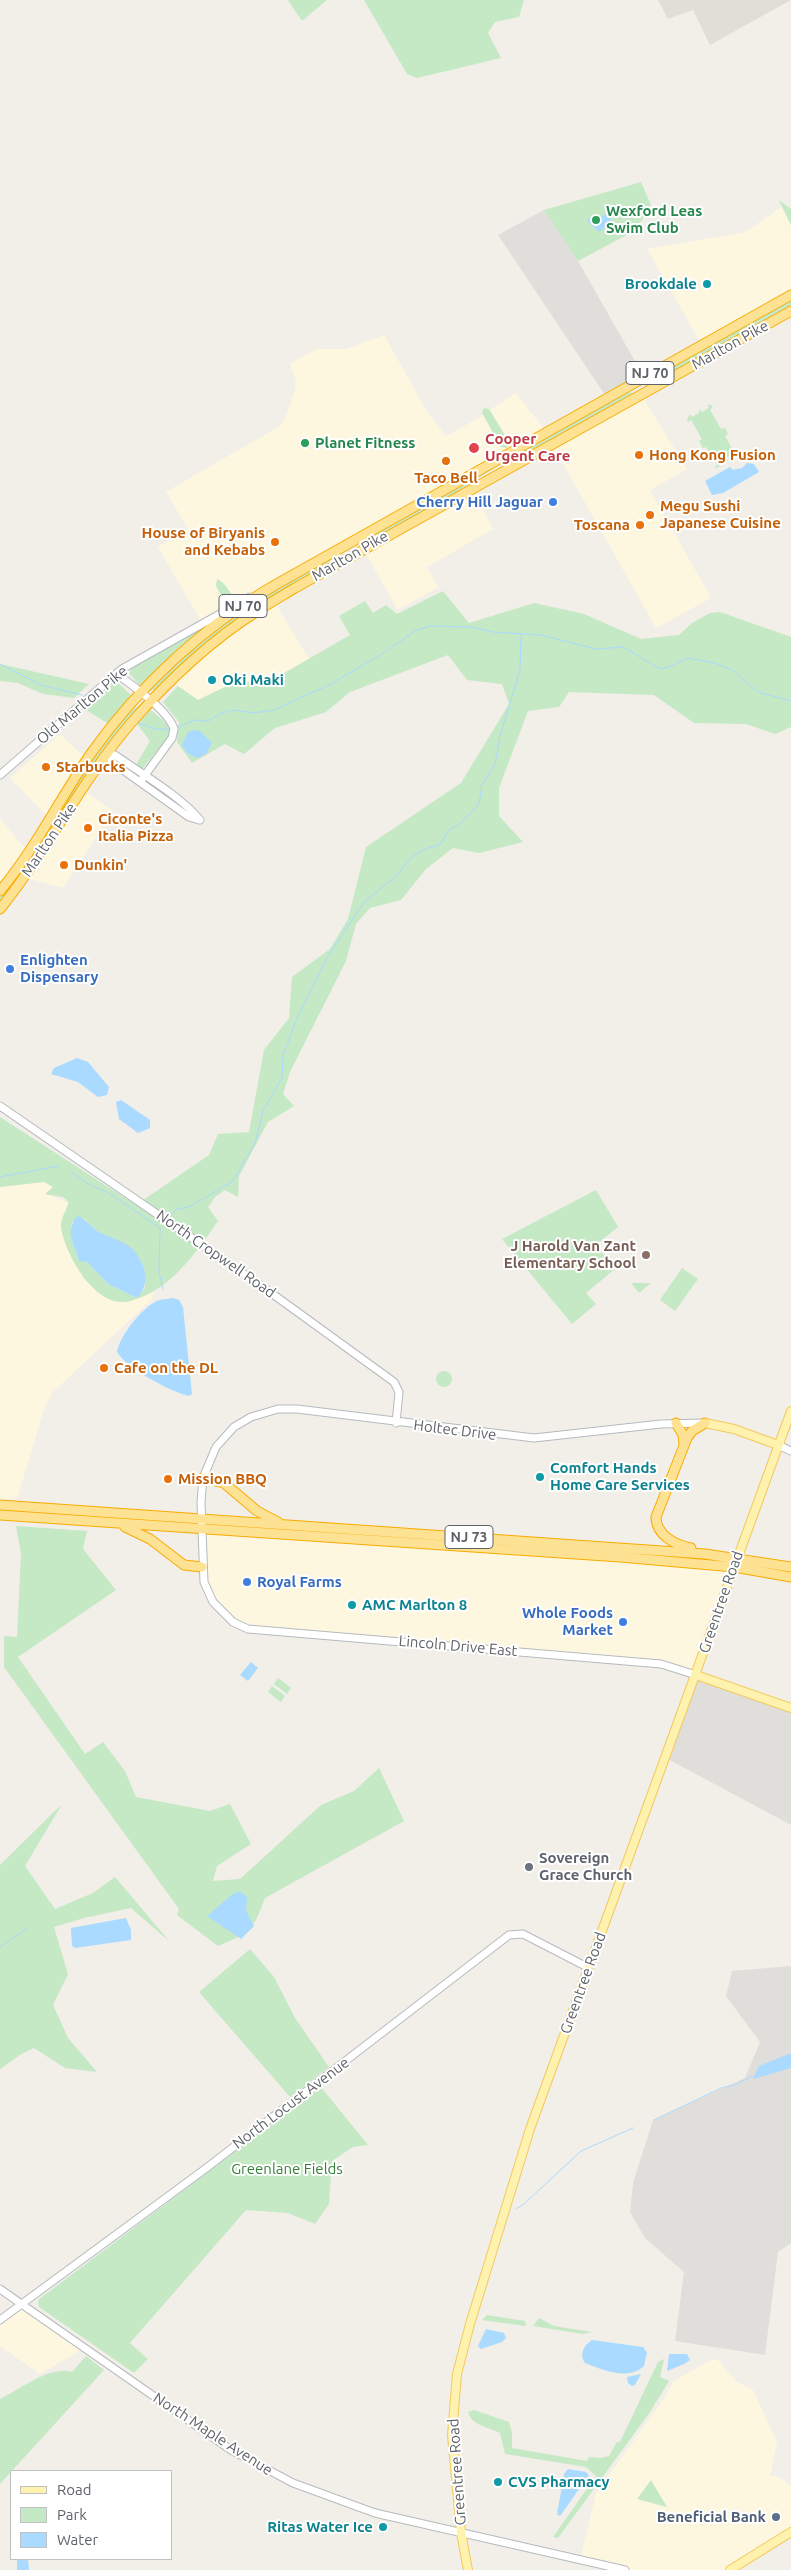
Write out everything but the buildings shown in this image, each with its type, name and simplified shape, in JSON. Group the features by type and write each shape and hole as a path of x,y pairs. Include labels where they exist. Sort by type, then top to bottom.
{"highway":[{"name":"Marlton Pike","path":"0,891 48,823 91,753 140,693 201,638 235,611 275,585 791,295"},
{"name":"Marlton Pike","path":"0,909 30,872 132,723 177,676 244,621 295,588 356,553 791,310"},
{"path":"356,553 365,544 370,532"},
{"path":"676,1423 683,1435 684,1444"},
{"path":"705,1423 692,1431 684,1444 661,1503 656,1525 669,1539 681,1546 700,1550 705,1554"},
{"path":"203,1478 224,1483 257,1511 282,1524"},
{"name":"NJ 73","path":"0,1505 705,1554 737,1557 791,1567"},
{"name":"NJ 73","path":"0,1515 734,1567 791,1577"},
{"path":"100,1522 132,1530 150,1539 178,1562 202,1567"}],"main road":[{"name":"Greentree Road","path":"468,2570 461,2533 452,2435 454,2400 460,2362 497,2232 530,2129 791,1411"},
{"name":"Holtec Drive","path":"705,1423 734,1429 778,1444"},
{"name":"Lincoln Drive East","path":"696,1675 791,1708"},
{"path":"730,2570 791,2532"}],"street":[{"name":"Old Marlton Pike","path":"0,775 117,674 240,601 275,585"},
{"path":"117,674 152,702 172,724 174,732 143,779"},
{"path":"109,755 116,756 143,779 189,817 200,820 194,812 143,779"},
{"name":"North Cropwell Road","path":"0,1106 263,1287 394,1382 399,1392 396,1423"},
{"name":"Holtec Drive","path":"202,1519 203,1478 208,1462 222,1440 234,1427 260,1413 278,1409 534,1438 676,1423 705,1423"},
{"path":"778,1444 791,1450"},
{"name":"Lincoln Drive East","path":"202,1519 202,1567 204,1582 213,1602 233,1622 248,1629 661,1664 696,1675"},
{"name":"North Locust Avenue","path":"0,2320 205,2169 509,1936 522,1934 589,1968"},
{"name":"North Maple Avenue","path":"0,2289 231,2450 270,2473 364,2510 625,2570"}],"shaded area":[{"path":"658,0 791,0 710,45 693,10 668,19"},
{"path":"781,207 791,225 791,295 702,345 647,249 746,232"},
{"path":"544,210 578,261 644,377 607,398 498,235"},
{"path":"384,335 426,410 446,436 484,415 501,446 509,442 490,410 516,393 547,433 241,601 231,595 223,582 216,586 223,599 223,611 202,623 158,547 188,529 166,492 280,426 285,419 295,390 296,380 290,364 316,349 347,349"},
{"path":"647,392 645,401 687,469 650,490 711,598 656,628 552,444"},
{"path":"467,490 474,502 481,506 493,529 427,567 438,587 398,610 363,549"},
{"path":"274,601 309,659 260,687 241,679 198,700 178,686 177,676"},
{"path":"60,734 84,757 47,816 10,778"},
{"path":"83,790 113,811 63,888 26,878"},
{"path":"0,819 23,846 29,848 0,886"},
{"path":"44,1182 53,1187 46,1194 69,1203 64,1215 83,1279 98,1290 129,1302 153,1291 152,1299 53,1392 45,1406 17,1499 0,1499 0,1187"},
{"path":"202,1529 734,1567 696,1675 661,1664 248,1629 233,1622 213,1602 204,1582"},
{"path":"696,1675 791,1707 791,1825 666,1758"},
{"path":"791,1966 791,2243 778,2252 765,2355 675,2341 684,2272 645,2238 630,2212 633,2183 653,2120 745,2078 760,2042 726,1996 732,1971"},
{"path":"22,2304 85,2348 40,2374 0,2346 0,2320"},
{"path":"712,2359 719,2361 737,2382 753,2390 777,2442 770,2476 776,2476 791,2486 791,2532 730,2570 625,2570 580,2560 596,2493 663,2400 673,2382"}],"green space":[{"path":"288,0 327,0 302,21"},
{"path":"364,0 524,0 519,17 495,22 488,33 501,58 417,78 407,74"},
{"name":"Wexford Leas Swim Club","path":"641,182 651,205 636,230 578,261 544,210"},
{"path":"779,200 791,209 791,225"},
{"path":"791,300 791,306 649,386 645,385 648,380"},
{"path":"627,392 633,393 521,457 516,455"},
{"path":"708,404 713,406 710,410 721,429 725,428 728,434 725,436 734,452 737,451 738,454 735,457 733,454 727,457 727,462 725,459 718,463 720,466 714,469 717,465 706,447 703,448 699,441 702,439 691,420 688,422 687,419 690,414 692,417 699,413 700,409 702,412 709,408"},
{"path":"484,408 489,409 509,442 507,448 501,447 482,413"},
{"path":"505,461 443,501 368,542 372,535"},
{"path":"363,540 224,629 155,689 149,692 156,683 216,630 312,568"},
{"path":"217,579 241,601 223,611 223,599 216,586"},
{"path":"443,591 469,623 534,603 584,614 641,639 679,635 692,623 710,613 720,612 791,637 791,727 775,734 746,724 694,723 654,695 569,692 559,707 528,711 499,788 499,816 523,842 479,853 453,848 426,869 401,900 370,908 356,924 346,961 290,1072 283,1094 294,1106 268,1122 239,1176 238,1197 225,1190 215,1197 208,1207 218,1221 201,1246 170,1280 144,1296 130,1301 117,1302 95,1289 76,1266 69,1252 61,1225 69,1202 63,1197 45,1194 53,1187 44,1182 0,1187 0,1117 136,1205 209,1155 218,1134 249,1132 264,1050 289,1018 292,977 330,949 348,919 366,847 461,783 509,704 502,684 467,680 448,655 350,692 326,712 275,728 244,754 225,744 192,763 177,742 179,722 163,702 178,686 198,700 241,679 260,687 350,635 339,616 365,601 373,613 386,605 397,614","holes":["85,1219 104,1236 123,1245 137,1259 142,1271 145,1288 137,1298 108,1284 87,1262 79,1259 72,1237 72,1222"]},
{"path":"223,615 141,687 129,673 131,669"},
{"path":"0,664 89,684 74,698 43,694 18,683 0,681"},
{"path":"118,683 131,695 109,724 86,710 113,684"},
{"path":"141,704 18,880 0,902 0,897 27,860 102,747 115,729"},
{"path":"151,710 170,726 170,735 143,768 139,768 136,765 150,741 137,724"},
{"path":"596,1190 618,1227 596,1245 615,1269 586,1293 596,1304 572,1324 502,1239"},
{"path":"682,1268 698,1279 675,1311 660,1300"},
{"path":"631,1283 651,1283 639,1293"},
{"path":"444,1371 452,1379 444,1387 436,1379"},
{"path":"16,1526 87,1531 83,1549 116,1590 18,1657 85,1754 103,1742 125,1771 136,1797 210,1811 230,1804 251,1844 217,1866 213,1881 240,1879 321,1805 354,1791 379,1768 404,1821 265,1898 257,1918 249,1929 244,1934 218,1946 177,1915 179,1909 4,1667 4,1636 17,1637 21,1554"},
{"path":"278,1678 291,1688 287,1694 274,1684"},
{"path":"272,1686 285,1696 281,1702 268,1692"},
{"path":"62,1804 25,1866 55,1909 93,1893 115,1877 170,1942 131,1908 84,1918 54,1927 68,1974 53,2005 68,2038 97,2072 65,2068 34,2048 23,2053 0,2069 0,1865"},
{"path":"250,1949 274,1977 295,2018 329,2067 290,2097 199,1992"},
{"name":"Greenlane Fields","path":"321,2087 368,2145 353,2147 332,2161 329,2204 315,2224 288,2213 246,2210 130,2343 148,2359 134,2373 39,2307 38,2300"},
{"path":"487,2315 525,2321 526,2326 482,2320"},
{"path":"539,2318 554,2326 592,2332 583,2334 533,2326"},
{"path":"86,2356 104,2370 13,2470 10,2470 10,2473 0,2484 0,2399 45,2375 63,2371 72,2372"},
{"path":"664,2359 660,2377 669,2381 650,2412 558,2538 553,2537 596,2476 586,2467 505,2454 500,2433 476,2423 468,2412 474,2410 509,2422 512,2432 512,2448 587,2461 589,2457 600,2458 609,2456 617,2442 620,2442 658,2362"},
{"path":"651,2480 667,2507 637,2499"}],"water":[{"path":"604,214 612,221 599,232 587,221 592,216 597,221"},
{"path":"747,463 754,464 759,472 723,493 712,495 705,481 730,467 733,470 742,468"},
{"path":"200,731 212,743 206,754 197,758 187,753 182,745 188,732"},
{"path":"77,1058 88,1062 109,1087 107,1095 98,1097 78,1082 51,1074 54,1068"},
{"path":"121,1100 150,1120 150,1128 138,1133 119,1119 116,1102"},
{"path":"77,1216 99,1232 119,1240 130,1247 140,1258 145,1272 145,1279 142,1292 137,1298 108,1284 87,1262 79,1261 71,1234 73,1222"},
{"path":"173,1298 179,1300 183,1307 192,1394 189,1396 171,1390 139,1372 117,1352 127,1330 145,1309 157,1301"},
{"path":"251,1662 258,1668 248,1681 240,1675"},
{"path":"240,1891 247,1897 246,1911 254,1926 241,1939 207,1916 233,1894"},
{"path":"126,1918 131,1930 131,1940 75,1948 72,1946 71,1928"},
{"path":"791,2053 791,2068 753,2079 759,2066"},
{"path":"486,2329 504,2333 506,2338 502,2342 481,2349 478,2346"},
{"path":"592,2340 643,2347 647,2353 644,2366 631,2373 615,2373 585,2363 582,2354 586,2345"},
{"path":"669,2354 687,2354 690,2360 667,2371"},
{"path":"641,2374 635,2385 632,2386 628,2383 627,2377"},
{"path":"568,2469 586,2472 589,2475 560,2516 557,2514 564,2474"},
{"path":"17,2560 28,2560 29,2570 17,2570"}],"waterway":[{"path":"178,727 195,720 208,721 222,713 233,710 254,713 274,710 331,684 385,652 415,631 430,626 472,627 493,632 541,635 596,649 623,647 660,669 669,667 687,658 715,663 732,670 758,692 791,701"},
{"path":"168,1217 177,1209 189,1207 233,1181 255,1143 263,1111 282,1078 283,1056 295,1023 327,958 364,902 394,878 413,856 423,850 441,844 448,831 461,823 479,804 482,785 495,764 500,736 520,670 521,634"},
{"path":"0,664 41,685 82,695"},
{"path":"138,723 156,729 170,729"},
{"path":"0,1177 59,1166"},
{"path":"71,1172 90,1185 109,1193 160,1228"},
{"path":"160,1228 159,1273 163,1289"},
{"path":"0,1947 28,1928"},
{"path":"654,2120 721,2088 734,2085 753,2076"},
{"path":"516,2209 524,2204 581,2151 633,2128"}],"place":[{"name":"Wexford Leas Swim Club","path":"596,220"},
{"name":"Brookdale","path":"707,284"},
{"name":"Planet Fitness","path":"305,443"},
{"name":"Cooper Urgent Care","path":"474,448"},
{"name":"Hong Kong Fusion","path":"639,455"},
{"name":"Taco Bell","path":"446,461"},
{"name":"Cherry Hill Jaguar","path":"553,502"},
{"name":"Megu Sushi Japanese Cuisine","path":"650,515"},
{"name":"Toscana","path":"640,525"},
{"name":"House of Biryanis and Kebabs","path":"275,542"},
{"name":"Oki Maki","path":"212,680"},
{"name":"Starbucks","path":"46,767"},
{"name":"Ciconte's Italia Pizza","path":"88,828"},
{"name":"Dunkin'","path":"64,865"},
{"name":"Enlighten Dispensary","path":"10,969"},
{"name":"J Harold Van Zant Elementary School","path":"646,1255"},
{"name":"Cafe on the DL","path":"104,1368"},
{"name":"Comfort Hands Home Care Services","path":"540,1477"},
{"name":"Mission BBQ","path":"168,1479"},
{"name":"Royal Farms","path":"247,1582"},
{"name":"AMC Marlton 8","path":"352,1605"},
{"name":"Whole Foods Market","path":"623,1622"},
{"name":"Sovereign Grace Church","path":"529,1867"},
{"name":"CVS Pharmacy","path":"498,2482"},
{"name":"Beneficial Bank","path":"776,2517"},
{"name":"Ritas Water Ice","path":"383,2527"}]}
